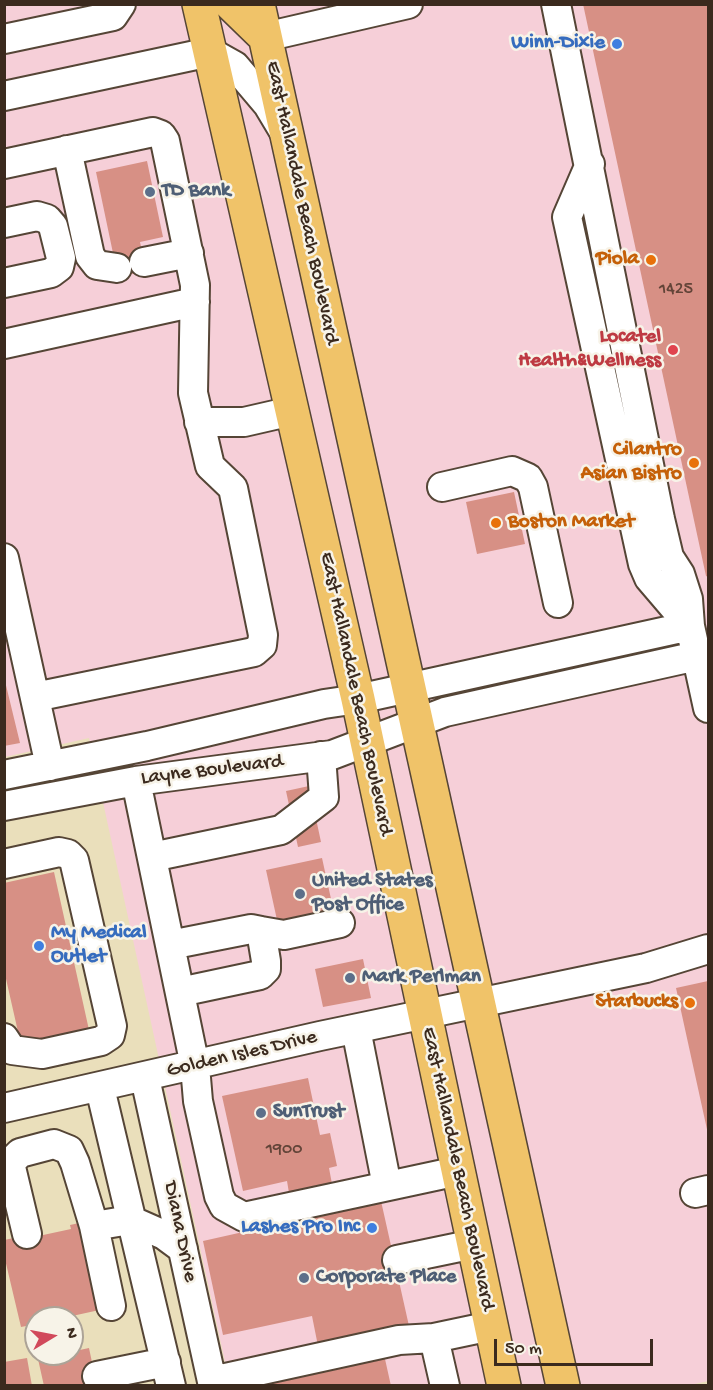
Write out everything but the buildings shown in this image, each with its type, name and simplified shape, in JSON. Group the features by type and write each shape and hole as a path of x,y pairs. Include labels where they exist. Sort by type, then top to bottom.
{"main road":[{"name":"East Hallandale Beach Boulevard","path":"199,4 358,699 504,1386"},
{"path":"231,4 265,37"},
{"name":"East Hallandale Beach Boulevard","path":"258,4 563,1386"}],"street":[{"path":"4,39 113,16 120,4"},
{"path":"265,37 408,4"},
{"path":"556,4 660,519 669,557 685,586 699,647 708,708"},
{"path":"4,96 210,52 236,66 268,105 287,138"},
{"path":"4,164 153,132 161,135 165,141 189,253 195,302 193,393 210,466 233,488 263,635 262,645 254,652 35,697"},
{"path":"67,150 90,256 97,265 117,268"},
{"path":"4,224 37,216 47,219 54,226 61,258 58,267 51,273 4,283"},
{"path":"144,262 189,253"},
{"path":"4,344 195,302"},
{"path":"199,422 244,422 292,411"},
{"path":"442,487 512,471 528,478 533,487 558,603"},
{"path":"4,558 35,697 57,764 71,791"},
{"name":"Layne Boulevard","path":"4,776 147,746 324,704 408,688 699,647"},
{"name":"Layne Boulevard","path":"4,806 71,791 321,756 367,742 444,712 699,647"},
{"path":"152,857 281,830 324,797 321,756"},
{"path":"136,781 195,1066 198,1101 219,1196 233,1213 244,1217 458,1171"},
{"path":"4,864 59,852 68,854 74,860 112,1026 110,1035 101,1041 42,1054 19,1053 12,1050 4,1038"},
{"path":"170,945 251,929 284,935 340,922"},
{"path":"180,992 260,975 266,969 261,931"},
{"name":"Golden Isles Drive","path":"4,1108 356,1029 646,969 708,949"},
{"path":"356,1029 387,1186"},
{"path":"61,1050 70,1094"},
{"name":"Diana Drive","path":"145,1078 212,1383"},
{"name":"Diana Drive","path":"100,1088 169,1374"},
{"path":"27,1234 10,1163 20,1153 54,1144 69,1150 75,1163 94,1226 111,1306"},
{"path":"94,1226 130,1220 164,1235 183,1249"},
{"path":"397,1260 474,1244"},
{"path":"212,1383 399,1340 434,1338 491,1326"},
{"path":"434,1338 445,1386"},
{"path":"97,1376 169,1374"}],"shaded area":[{"path":"4,5 708,5 708,1381 686,1386 230,1385 89,738 5,757"}],"place":[{"name":"Winn-Dixie","path":"617,44"},
{"name":"TD Bank","path":"150,192"},
{"name":"Piola","path":"651,260"},
{"name":"Locatel Health&Wellness","path":"673,350"},
{"name":"Cilantro Asian Bistro","path":"694,463"},
{"name":"Boston Market","path":"496,523"},
{"name":"United States Post Office","path":"300,894"},
{"name":"My Medical Outlet","path":"39,946"},
{"name":"Mark Perlman","path":"350,978"},
{"name":"Starbucks","path":"690,1003"},
{"name":"SunTrust","path":"261,1113"},
{"name":"Lashes Pro Inc","path":"372,1228"},
{"name":"Corporate Place","path":"304,1278"}]}
